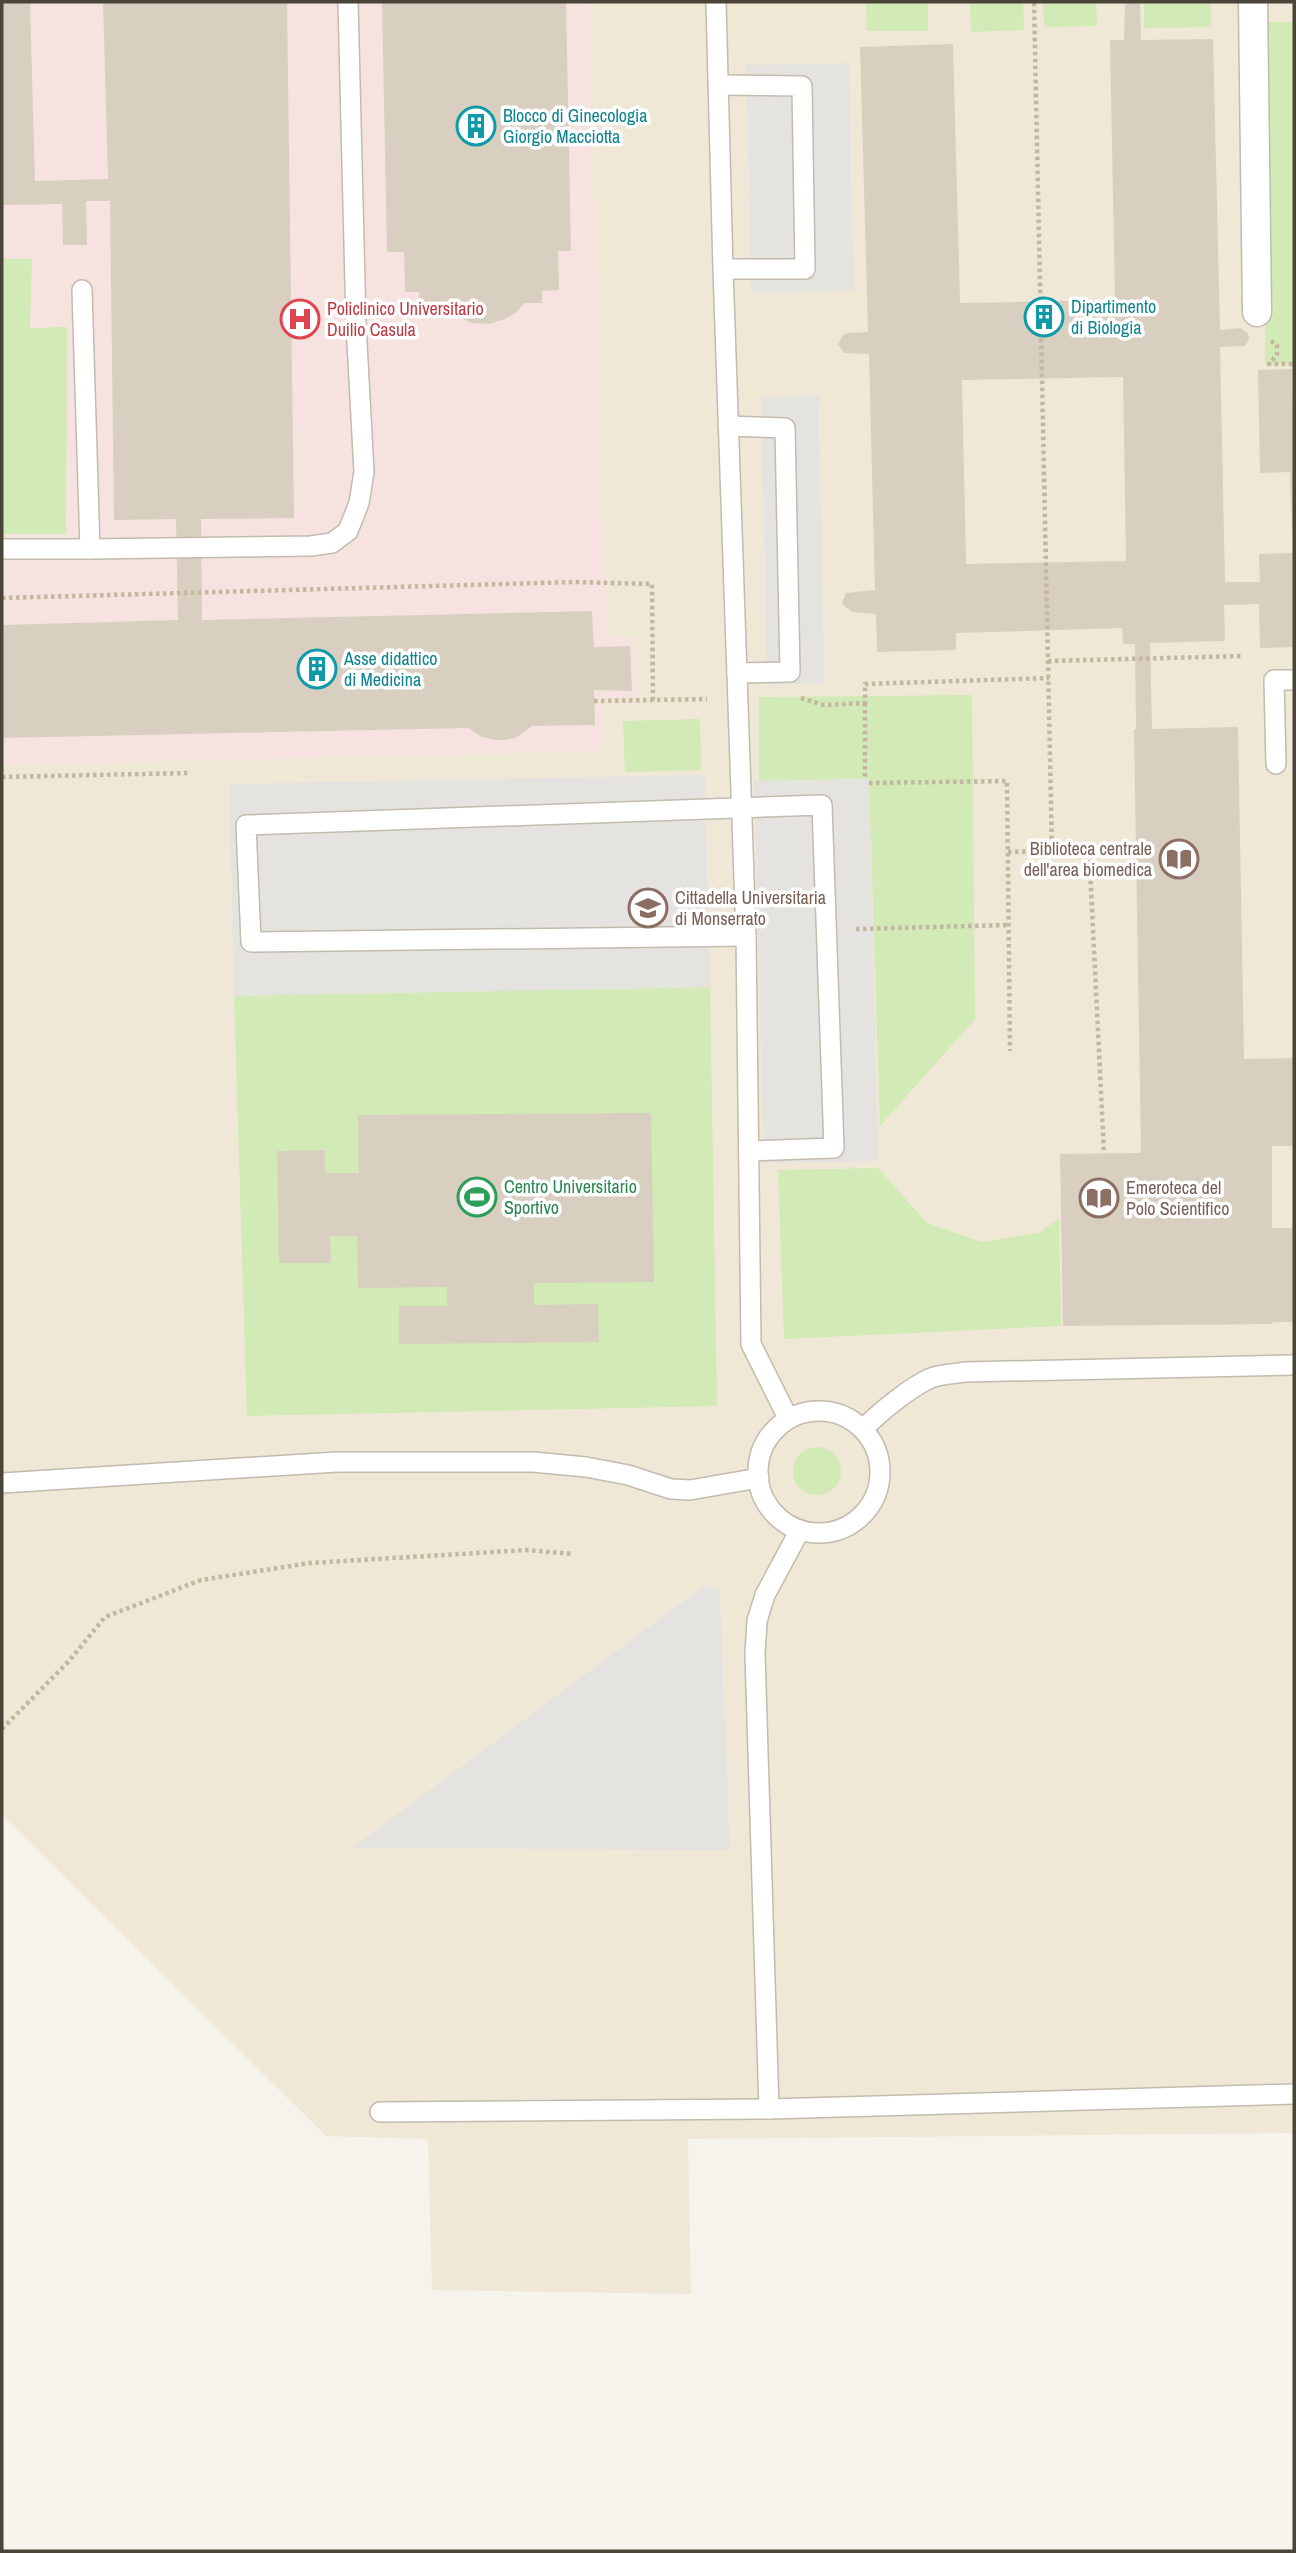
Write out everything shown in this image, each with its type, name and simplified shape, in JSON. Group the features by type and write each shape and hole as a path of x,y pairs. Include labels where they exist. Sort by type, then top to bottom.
{"street":[{"path":"1253,2 1257,312"}],"lane":[{"path":"2,549 311,546 332,543 348,531 359,503 364,472 356,324 348,2"},
{"path":"716,2 746,936 751,1344 788,1418"},
{"path":"718,85 802,86 806,269 723,269"},
{"path":"82,290 90,549"},
{"path":"728,426 785,428 790,672 737,673"},
{"path":"1276,764 1274,680 1294,680"},
{"path":"746,936 251,942 246,825 822,805 834,1147 750,1151"},
{"path":"863,1429 879,1413 930,1378 965,1372 1294,1365"},
{"path":"808,1411 828,1411 847,1417 863,1429 874,1446 880,1465 879,1486 871,1504 858,1519 840,1530 820,1533 800,1530 782,1521 768,1506 760,1488 757,1468 762,1448 773,1431 788,1418 808,1411"},
{"path":"2,1483 337,1462 533,1462 586,1467 628,1475 671,1489 690,1490 759,1478"},
{"path":"769,2109 755,1654 757,1622 765,1595 800,1530"},
{"path":"380,2112 769,2109 1294,2094"}],"path":[{"path":"1034,2 1052,850"},
{"path":"2,598 575,582 652,584 653,701"},
{"path":"1048,661 1243,656"},
{"path":"1010,1051 1007,781 867,781 864,684 1049,678"},
{"path":"800,697 824,705 864,703"},
{"path":"594,701 707,699"},
{"path":"2,777 188,773"},
{"path":"1008,852 1089,848 1104,1153"},
{"path":"827,930 1009,925"},
{"path":"2,1729 69,1661 104,1617 201,1580 310,1563 527,1550 573,1555"}],"shaded area":[{"name":"Cittadella Universitaria di Monserrato","path":"2,2 1294,2 1294,2133 688,2139 691,2294 432,2290 428,2139 326,2136 2,1815"},
{"name":"Policlinico Universitario Duilio Casula","path":"2,2 589,2 606,638 636,637 637,697 602,698 604,751 2,765"},
{"path":"849,63 854,291 751,292 746,65"},
{"path":"819,396 824,683 767,685 761,397"},
{"path":"705,775 710,987 234,996 229,784"},
{"path":"869,779 878,1161 764,1163 754,781"},
{"path":"704,1586 720,1590 730,1850 352,1848"}],"green space":[{"path":"866,2 928,2 928,31 867,31"},
{"path":"970,2 1023,2 1024,30 971,32"},
{"path":"1043,2 1096,2 1097,26 1044,27"},
{"path":"1144,2 1211,2 1211,27 1144,28"},
{"path":"1265,22 1294,22 1294,364 1265,364"},
{"path":"2,259 32,259 30,328 67,327 66,534 2,534"},
{"path":"972,695 975,1019 880,1126 869,779 759,781 759,697"},
{"path":"700,719 701,770 625,772 623,721"},
{"name":"Centro Universitario Sportivo","path":"710,987 717,1406 247,1416 234,996"},
{"path":"878,1168 927,1223 981,1242 1039,1233 1059,1218 1061,1326 784,1339 778,1170"},
{"path":"817,1447 834,1454 841,1471 834,1488 817,1495 800,1488 793,1471 800,1454"}],"building":[{"path":"2,2 30,2 35,181 108,179 103,2 287,2 294,518 201,519 202,620 592,611 594,647 630,646 632,691 594,690 595,725 532,726 517,737 507,740 480,736 469,728 2,738 2,625 178,620 176,519 114,520 110,201 86,201 87,245 63,245 62,204 2,205"},
{"name":"Blocco di Ginecologia Giorgio Macciotta","path":"382,2 566,2 571,251 558,251 559,290 542,291 542,303 524,303 517,312 489,324 472,323 445,306 420,307 419,292 405,292 404,252 387,252"},
{"name":"Dipartimento di Biologia","path":"1125,2 1140,2 1141,40 1213,39 1220,330 1240,328 1248,333 1249,339 1245,346 1220,347 1225,582 1260,582 1259,554 1294,553 1294,647 1260,648 1259,604 1224,605 1225,641 1150,643 1152,729 1238,727 1244,1059 1294,1058 1294,1146 1272,1146 1272,1228 1294,1228 1294,1322 1063,1326 1060,1154 1141,1153 1135,644 1123,644 1122,628 956,633 956,650 877,652 876,614 852,612 842,604 846,593 875,590 869,354 844,353 838,344 843,335 848,333 868,332 860,47 953,44 960,303 1115,300 1110,40 1124,40","holes":["1123,377 1126,561 966,564 962,380"]},
{"path":"1292,369 1294,530 1290,472 1260,473 1258,370"},
{"path":"651,1113 654,1282 534,1283 534,1305 598,1304 599,1342 399,1344 399,1306 447,1306 447,1287 358,1288 357,1236 330,1236 331,1263 279,1263 277,1151 325,1150 325,1173 359,1173 358,1115"}],"place":[{"name":"Blocco di Ginecologia Giorgio Macciotta","path":"476,126"},
{"name":"Dipartimento di Biologia","path":"1044,317"},
{"name":"Policlinico Universitario Duilio Casula","path":"300,319"},
{"name":"Asse didattico di Medicina","path":"317,669"},
{"name":"Biblioteca centrale dell'area biomedica","path":"1179,859"},
{"name":"Cittadella Universitaria di Monserrato","path":"648,908"},
{"name":"Centro Universitario Sportivo","path":"477,1197"},
{"name":"Emeroteca del Polo Scientifico","path":"1099,1198"}]}
